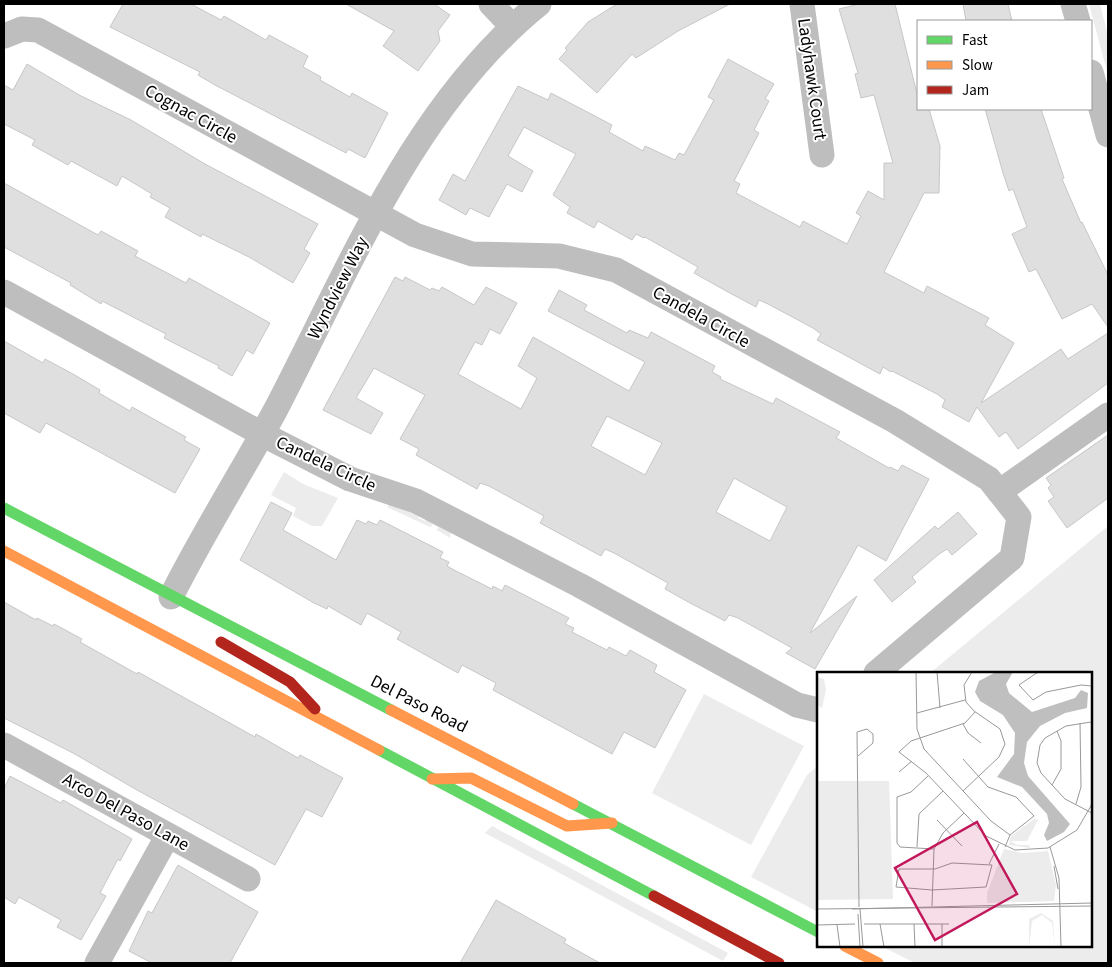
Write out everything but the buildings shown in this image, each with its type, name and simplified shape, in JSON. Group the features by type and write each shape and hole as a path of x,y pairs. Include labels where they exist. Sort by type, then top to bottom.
{"street":[{"path":"491,4 512,26"},
{"name":"Wyndview Way","path":"173,603 376,215 419,141 476,64 512,26 539,4"},
{"name":"Ladyhawk Court","path":"802,4 822,155"},
{"path":"1073,4 1078,20"},
{"name":"Cognac Circle","path":"4,36 22,29 38,30 376,215"},
{"path":"1092,76 1108,135"},
{"name":"Candela Circle","path":"376,215 415,235 472,254 558,256 616,270 895,421 989,480 1019,517 1012,558 877,672"},
{"path":"4,292 262,434"},
{"path":"999,492 1108,414"},
{"name":"Candela Circle","path":"262,434 350,479 416,501 579,585 797,705 817,710"},
{"name":"Del Paso Road","path":"4,508 173,603 612,823 817,931"},
{"path":"4,551 779,963"},
{"path":"209,635 290,682 328,724"},
{"name":"Arco Del Paso Lane","path":"4,746 248,879"},
{"path":"432,779 471,778 567,826 612,823"},
{"path":"97,963 168,835"},
{"path":"847,947 878,963"}],"shaded area":[{"path":"1089,4 1100,4 1108,36 1108,75"},
{"path":"284,472 303,484 338,498 322,526 312,526 293,516 296,508 271,495"},
{"path":"391,503 420,515 418,518 425,521 426,519 451,532 450,538 437,530 438,527 433,524 430,527 387,507"},
{"path":"1108,526 1108,963 915,963 883,947 1092,947 1092,672 931,672"},
{"path":"704,694 804,746 751,845 652,793"},
{"path":"817,767 817,911 751,877 807,775"},
{"path":"492,826 728,953 723,961 485,833"}],"traffic: fast":[{"path":"4,508 391,710"},
{"path":"379,750 654,896"},
{"path":"573,804 817,931"}],"traffic: slow":[{"path":"4,551 379,750"},
{"path":"391,710 573,804"},
{"path":"432,779 471,778 567,826 612,823"},
{"path":"847,947 878,963"}],"traffic: jam":[{"path":"221,642 290,682 315,709"},
{"path":"654,896 779,963"}]}
